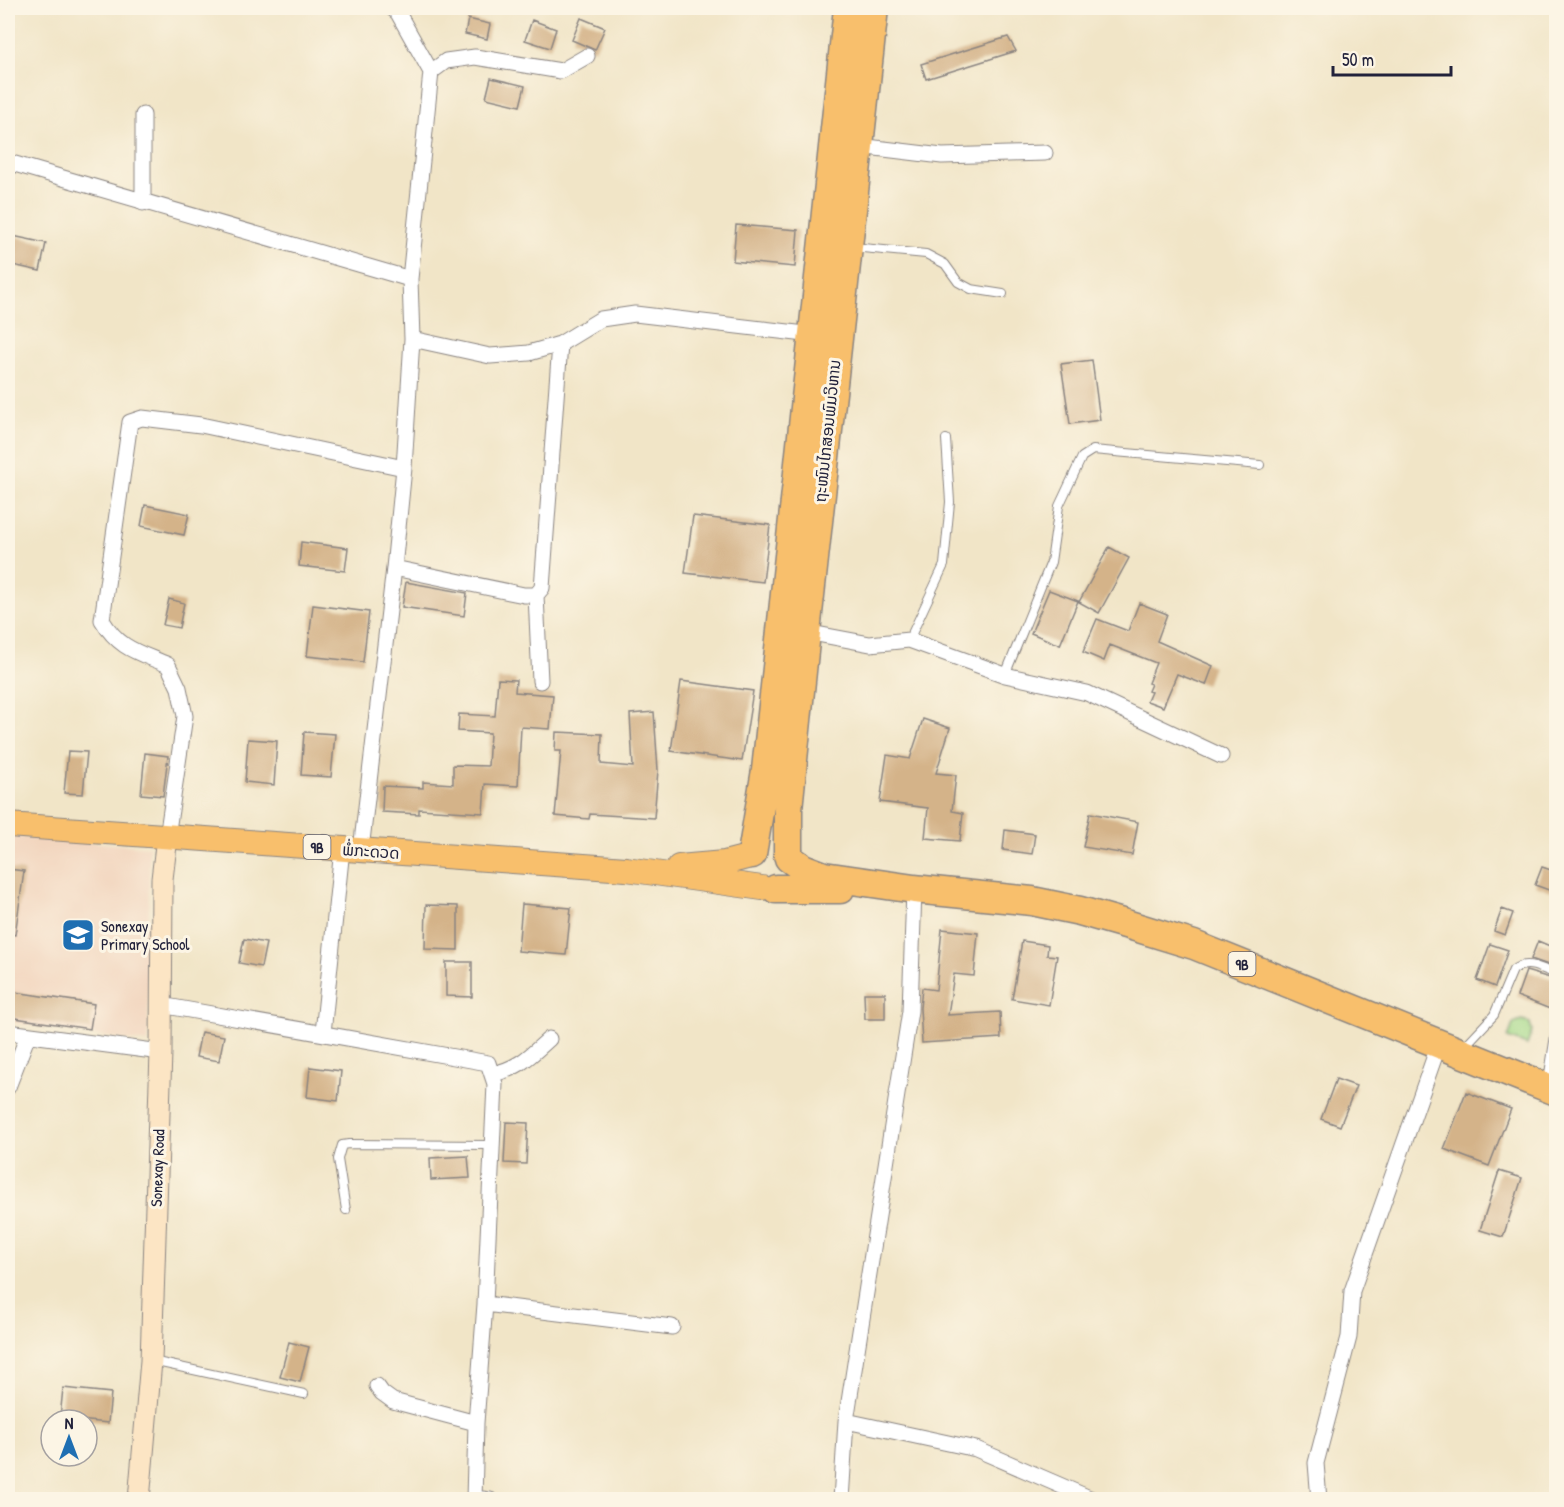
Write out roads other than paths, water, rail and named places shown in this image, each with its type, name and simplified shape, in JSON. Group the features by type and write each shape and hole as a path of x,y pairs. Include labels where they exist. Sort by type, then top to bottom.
{"highway":[{"name":"ຖະໜົນໄກສອນພົມວິຫານ","path":"788,857 788,809 806,632 814,335 849,8"},
{"name":"ຖະໜົນໄກສອນພົມວິຫານ","path":"752,855 812,452 848,247 874,8"},
{"path":"777,847 788,857 791,864 790,876 781,886 769,888 752,880 749,875 748,862 757,849 777,847"},
{"name":"9B","path":"788,857 802,868 824,876 1032,902 1080,911 1129,924 1194,945 1552,1089"},
{"name":"9B","path":"769,888 914,889"}],"main road":[{"name":"ພໍ່ກະດວດ","path":"8,825 626,869"},
{"name":"9B","path":"626,869 694,867 724,863 752,855"},
{"name":"9B","path":"626,869 769,888"}],"street":[{"path":"323,1033 394,568 404,468 412,339 410,279 431,72 403,21 392,8"},
{"path":"431,72 446,61 475,57 561,71 587,56"},
{"path":"143,115 143,203"},
{"path":"859,146 942,156 1045,153"},
{"path":"8,162 410,279"},
{"path":"412,339 490,356 529,353 560,344 601,319 635,314 814,335"},
{"path":"540,681 536,595 542,588 560,344"},
{"path":"167,837 185,717 179,688 168,665 124,646 111,635 102,620 130,422 142,418 201,425 404,468"},
{"path":"394,568 524,595 536,595"},
{"path":"806,632 870,644 909,640 1005,675 1087,693 1221,756"},
{"name":"Sonexay Road","path":"139,1500 151,1361 161,1052 162,879 167,837"},
{"path":"841,1500 846,1421 910,1011 914,889"},
{"path":"161,1005 482,1061 488,1064 495,1084 485,1304 476,1423 474,1499 490,1500"},
{"path":"8,1032 161,1052"},
{"path":"8,1087 28,1035"},
{"path":"492,1074 509,1071 523,1063 549,1039"},
{"path":"1319,1500 1316,1463 1349,1337 1352,1291 1450,1048"},
{"path":"485,1304 672,1327"},
{"path":"376,1386 393,1401 476,1423"},
{"path":"846,1421 976,1449 1094,1500"}],"lane":[{"path":"848,247 926,254 945,264 958,282 971,289 1004,294"},
{"path":"909,640 944,565 950,502 946,439"},
{"path":"1005,675 1051,562 1059,506 1082,458 1093,450 1260,465"},
{"path":"1450,1048 1494,1014 1513,970 1519,965 1529,964 1557,974"},
{"path":"1552,1089 1557,1029"},
{"path":"346,1210 338,1159 342,1145 349,1143 491,1144"},
{"path":"151,1361 304,1394"}],"place":[{"name":"Sonexay Primary School","path":"78,935"}]}
